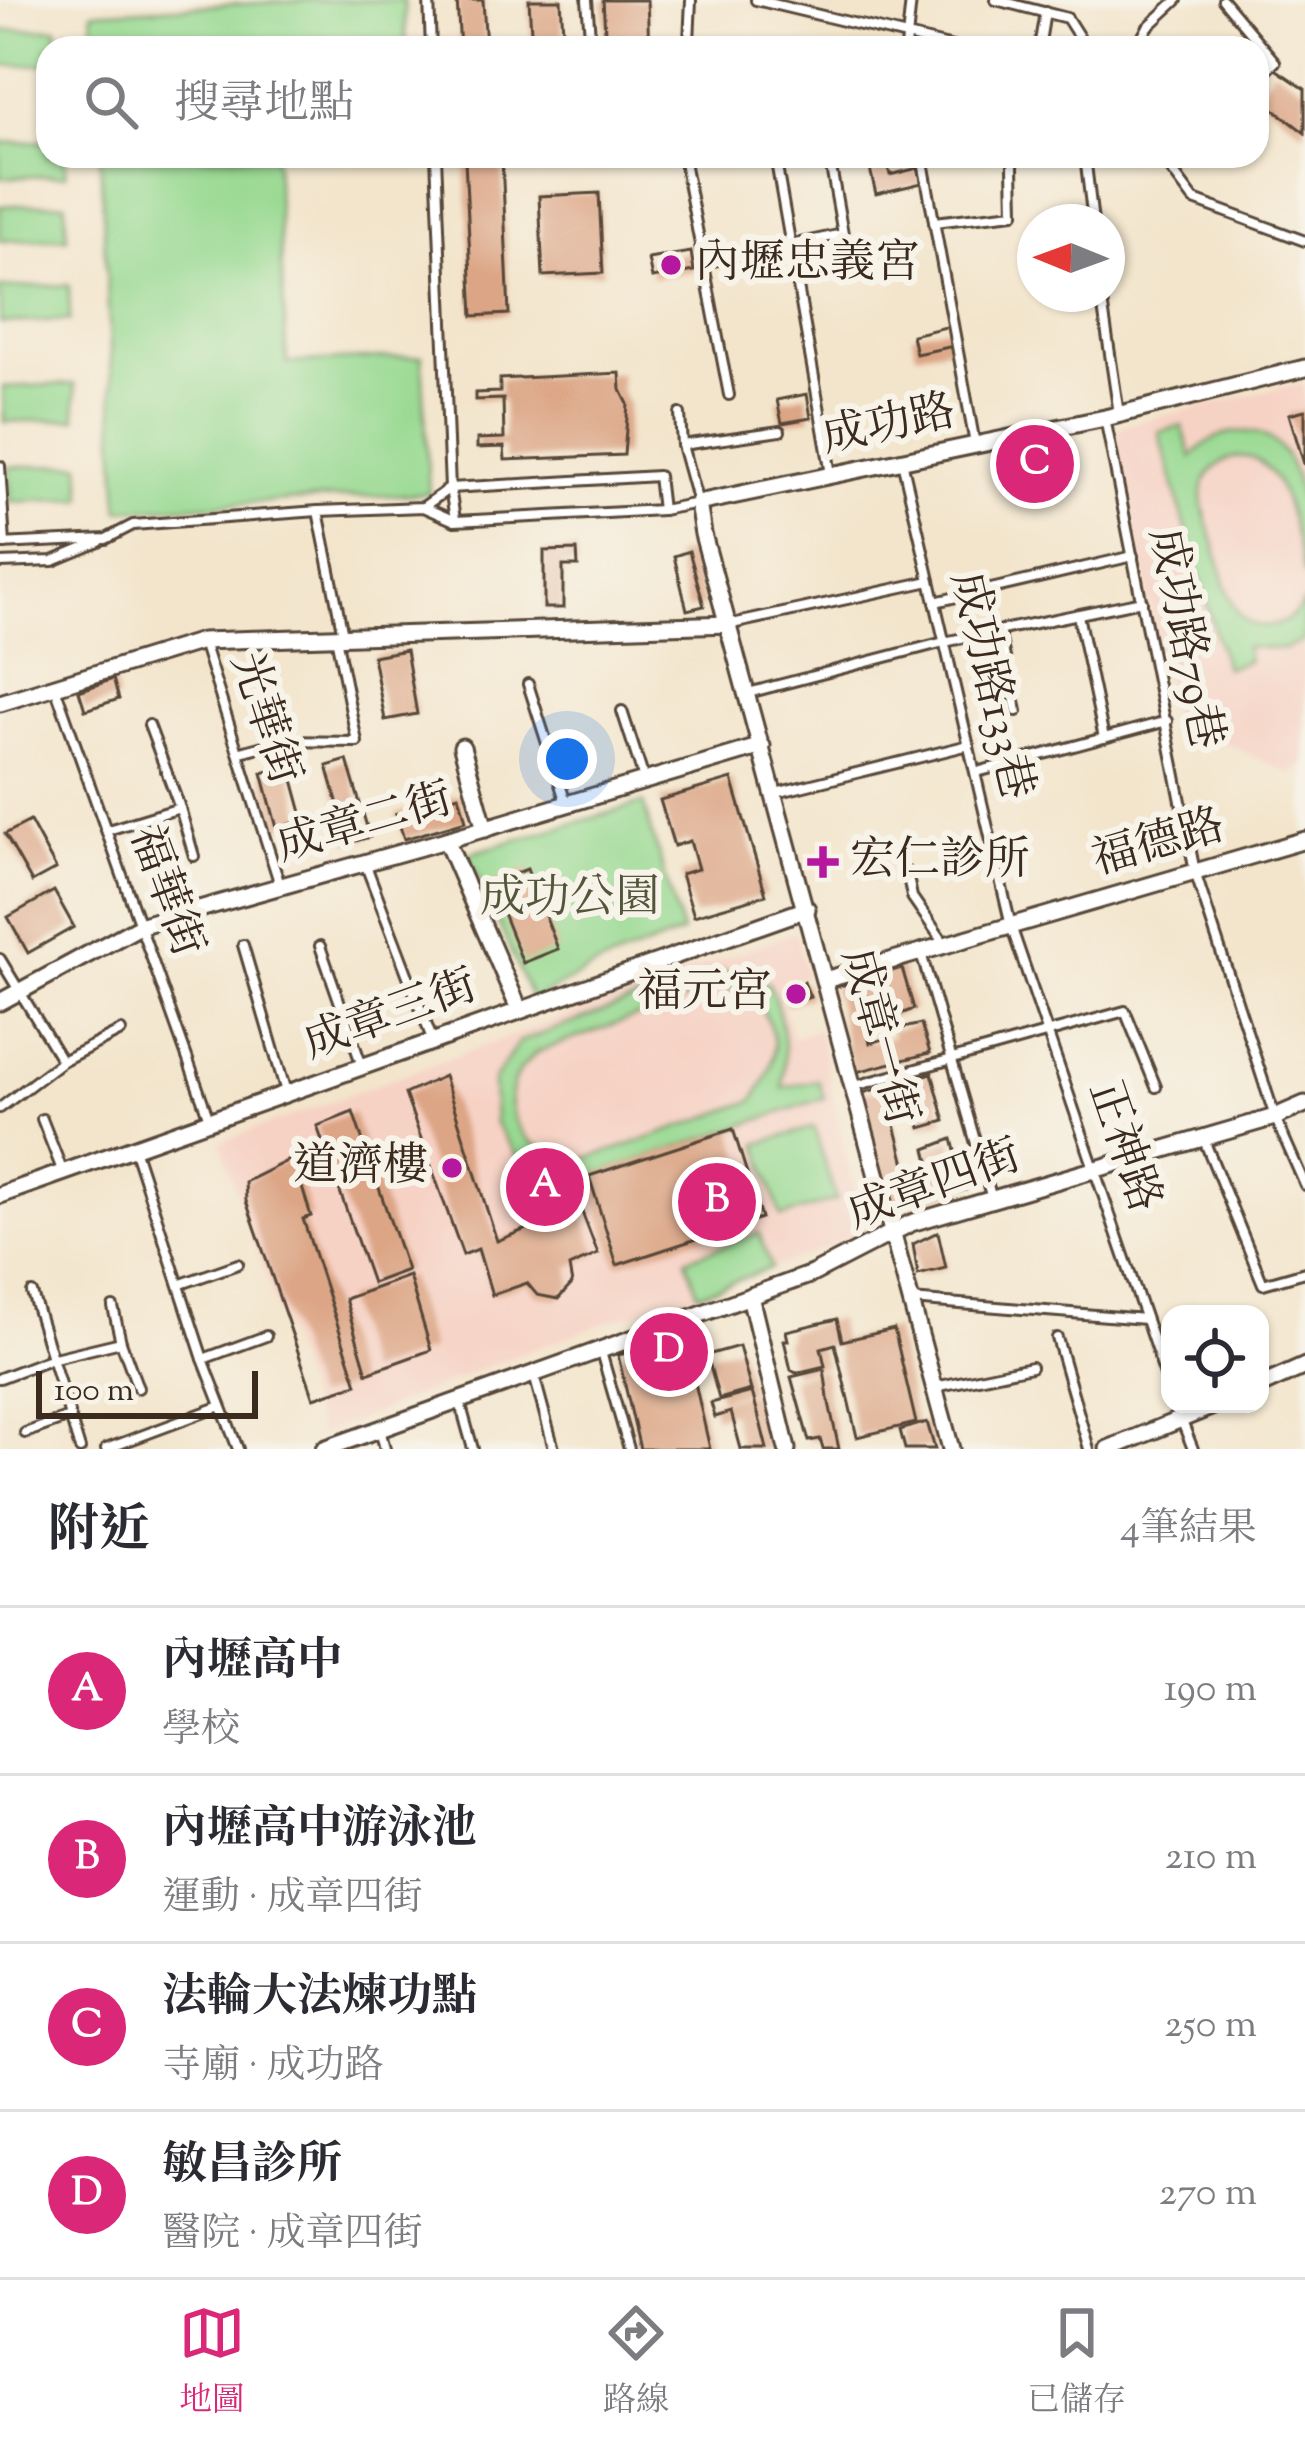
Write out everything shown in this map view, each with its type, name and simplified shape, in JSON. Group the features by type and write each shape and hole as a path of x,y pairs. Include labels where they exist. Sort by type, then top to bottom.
{"street":[{"name":"成功路","path":"698,503 1112,417 1305,368"},
{"name":"成章一街","path":"698,503 951,1449"},
{"path":"0,703 202,641 730,624"},
{"name":"成章二街","path":"0,1002 142,925 762,746"},
{"path":"462,747 485,829"},
{"path":"446,840 519,1009"},
{"name":"福德路","path":"825,980 1305,840"},
{"name":"成章三街","path":"0,1196 807,909"},
{"name":"成章四街","path":"324,1449 812,1274 911,1223 1305,1105"},
{"path":"750,1296 787,1449"},
{"path":"1269,1382 1305,1366"},
{"path":"1120,1447 1176,1413"}],"lane":[{"path":"429,0 430,36"},
{"path":"587,0 590,36"},
{"path":"689,36 691,0"},
{"path":"756,0 881,36"},
{"path":"906,36 911,0"},
{"path":"996,0 1067,18 1078,36"},
{"path":"1143,36 1178,0"},
{"path":"1223,0 1253,36"},
{"path":"1041,36 1046,12"},
{"path":"437,168 455,520"},
{"path":"685,168 729,395"},
{"path":"778,168 831,476"},
{"path":"704,263 843,234 831,168"},
{"path":"924,168 976,446"},
{"path":"934,221 1014,213 1013,168"},
{"path":"1086,168 1091,204"},
{"path":"1170,168 1194,200 1305,242"},
{"name":"成功路79巷","path":"1103,312 1112,417 1133,556 1196,872 1275,1117 1305,1185"},
{"path":"0,563 53,561 133,525 423,507 455,520 662,510 698,503 682,445 680,414"},
{"path":"682,445 780,431"},
{"name":"成功路133巷","path":"902,461 1011,926"},
{"path":"0,466 2,544 106,539"},
{"path":"423,507 450,488 658,476 662,510"},
{"path":"241,752 282,741 357,742 318,511"},
{"path":"935,602 1133,556"},
{"path":"730,624 930,581"},
{"path":"748,693 944,642 1142,602"},
{"path":"1078,615 1104,738"},
{"path":"1000,631 1017,711"},
{"name":"光華街","path":"202,641 280,886"},
{"path":"528,685 566,804"},
{"name":"福華街","path":"55,687 209,1119"},
{"path":"622,711 644,781"},
{"path":"977,772 1167,721"},
{"path":"149,725 194,856"},
{"path":"776,793 969,745"},
{"path":"107,830 180,808"},
{"path":"364,863 433,1040"},
{"path":"907,872 912,897 945,945"},
{"name":"正神路","path":"1011,926 1161,1364"},
{"path":"243,945 286,1092"},
{"path":"320,946 362,1066"},
{"path":"921,951 992,1200"},
{"path":"0,959 62,1061"},
{"path":"853,1087 1125,1011 1156,1087"},
{"path":"0,1108 62,1061 121,1031"},
{"path":"42,1119 63,1172"},
{"path":"1204,1138 1263,1284 1305,1272"},
{"path":"134,1146 203,1359 238,1449"},
{"path":"181,1283 238,1264"},
{"path":"32,1293 80,1449"},
{"path":"910,1300 1145,1319"},
{"path":"113,1307 138,1388"},
{"path":"203,1359 266,1336"},
{"path":"1057,1337 1089,1449"},
{"path":"0,1378 50,1359 121,1342"},
{"path":"600,1348 629,1449"},
{"path":"934,1388 1031,1366"},
{"path":"533,1372 554,1449"},
{"path":"459,1399 473,1449"},
{"path":"106,1449 221,1406"},
{"path":"1178,1413 1193,1449"},
{"path":"26,1433 69,1418"},
{"path":"380,1429 385,1449"}],"shaded area":[{"path":"1305,382 1305,764 1291,774 1173,718 1116,437 1121,426"},
{"path":"796,932 806,976 778,989 793,1038 818,1029 864,1233 687,1301 614,1319 320,1436 220,1142"}],"green space":[{"path":"404,0 406,36 93,36 92,12"},
{"path":"57,28 57,36 36,36 36,64 0,66 0,31"},
{"path":"36,142 36,168 66,168 66,175 0,178 0,143"},
{"path":"101,168 276,168 287,363 422,356 429,493 119,510"},
{"path":"65,203 67,238 0,241 0,206"},
{"path":"69,285 70,320 0,323 0,288"},
{"path":"75,384 76,419 4,422 3,387"},
{"path":"1182,426 1192,457 1204,445 1233,433 1268,438 1282,450 1298,488 1305,576 1280,488 1260,462 1239,457 1223,462 1206,479 1202,502 1237,611 1253,625 1272,626 1305,602 1303,641 1285,649 1245,647 1248,661 1225,668 1159,432"},
{"path":"81,464 83,499 11,502 9,467"},
{"name":"成功公園","path":"643,803 682,933 598,966 532,1000 468,854"},
{"path":"718,971 747,974 769,984 774,997 783,1035 783,1088 818,1080 824,1098 523,1199 516,1178 552,1167 520,1160 495,1124 493,1081 519,1042","holes":["720,987 750,994 768,1022 774,1047 769,1072 753,1101 573,1160 538,1146 518,1126 511,1090 518,1073 537,1052"]},
{"path":"814,1127 836,1200 781,1217 758,1144"},
{"path":"759,1233 771,1268 698,1294 686,1259"}],"building":[{"path":"457,0 483,0 485,36 459,36"},
{"path":"529,0 561,0 563,36 531,36"},
{"path":"603,0 647,0 648,36 605,36"},
{"path":"1274,68 1305,89 1305,133 1269,105 1269,76"},
{"path":"465,168 502,168 509,314 473,316"},
{"path":"870,168 888,168 890,175 918,168 922,183 876,194"},
{"path":"599,193 603,273 543,276 539,196"},
{"name":"內壢忠義宮","path":"691,252 694,271 652,278 648,259"},
{"path":"950,326 954,346 916,354 912,335"},
{"path":"620,373 628,404 624,455 505,460 504,447 477,448 477,439 504,438 503,399 475,400 475,393 500,392 500,379"},
{"path":"807,394 811,418 782,423 777,400"},
{"path":"1305,410 1305,464 1304,464 1289,414"},
{"path":"1042,445 1048,479 1028,483 1021,450"},
{"path":"577,550 578,566 563,566 563,608 544,608 544,551"},
{"path":"689,551 704,606 687,610 674,556"},
{"path":"406,650 417,714 385,720 373,656"},
{"path":"113,679 119,699 85,710 79,691"},
{"path":"347,760 370,837 349,843 327,766"},
{"path":"289,765 304,820 277,828 262,773"},
{"path":"732,779 766,895 694,916 681,874 698,869 690,841 674,846 660,800"},
{"path":"459,795 466,821 404,839 396,814"},
{"path":"30,821 56,869 32,882 5,834"},
{"path":"527,869 558,949 523,963 491,883"},
{"path":"54,891 74,927 28,953 8,917"},
{"path":"902,968 914,1009 890,1018 883,996 860,1003 870,1043 892,1037 890,1031 921,1024 930,1053 853,1073 833,988"},
{"name":"福元宮","path":"804,982 810,997 787,1005 782,991"},
{"path":"932,1073 945,1121 921,1128 912,1098 890,1106 910,1183 933,1177 926,1149 952,1139 965,1190 892,1211 859,1094"},
{"path":"444,1076 497,1241 580,1207 598,1254 569,1267 572,1284 558,1299 537,1295 527,1283 492,1295 478,1249 463,1255 405,1094"},
{"path":"353,1112 407,1270 372,1283 317,1126"},
{"path":"733,1129 761,1218 617,1265 589,1176"},
{"path":"293,1158 311,1216 303,1219 357,1384 314,1398 246,1201 245,1182"},
{"path":"938,1232 946,1268 918,1275 913,1244"},
{"path":"409,1276 431,1350 367,1373 345,1299"},
{"path":"837,1319 842,1341 894,1329 916,1423 857,1437 835,1344 821,1348 825,1366 791,1370 786,1331"},
{"path":"685,1339 710,1449 640,1449 618,1355"},
{"path":"739,1346 751,1390 719,1399 707,1355"},
{"path":"824,1369 839,1449 823,1449 820,1439 809,1441 791,1377"},
{"path":"752,1392 767,1449 741,1449 731,1412 715,1417 711,1403"},
{"path":"927,1422 935,1449 905,1449 900,1430"}],"place":[{"name":"內壢忠義宮","path":"671,265"},
{"name":"法輪大法煉功點","path":"1035,464"},
{"name":"宏仁診所","path":"823,862"},
{"name":"福元宮","path":"796,994"},
{"name":"道濟樓","path":"452,1168"},
{"name":"內壢高中","path":"545,1187"},
{"name":"內壢高中游泳池","path":"717,1202"},
{"name":"敏昌診所","path":"669,1352"}]}
